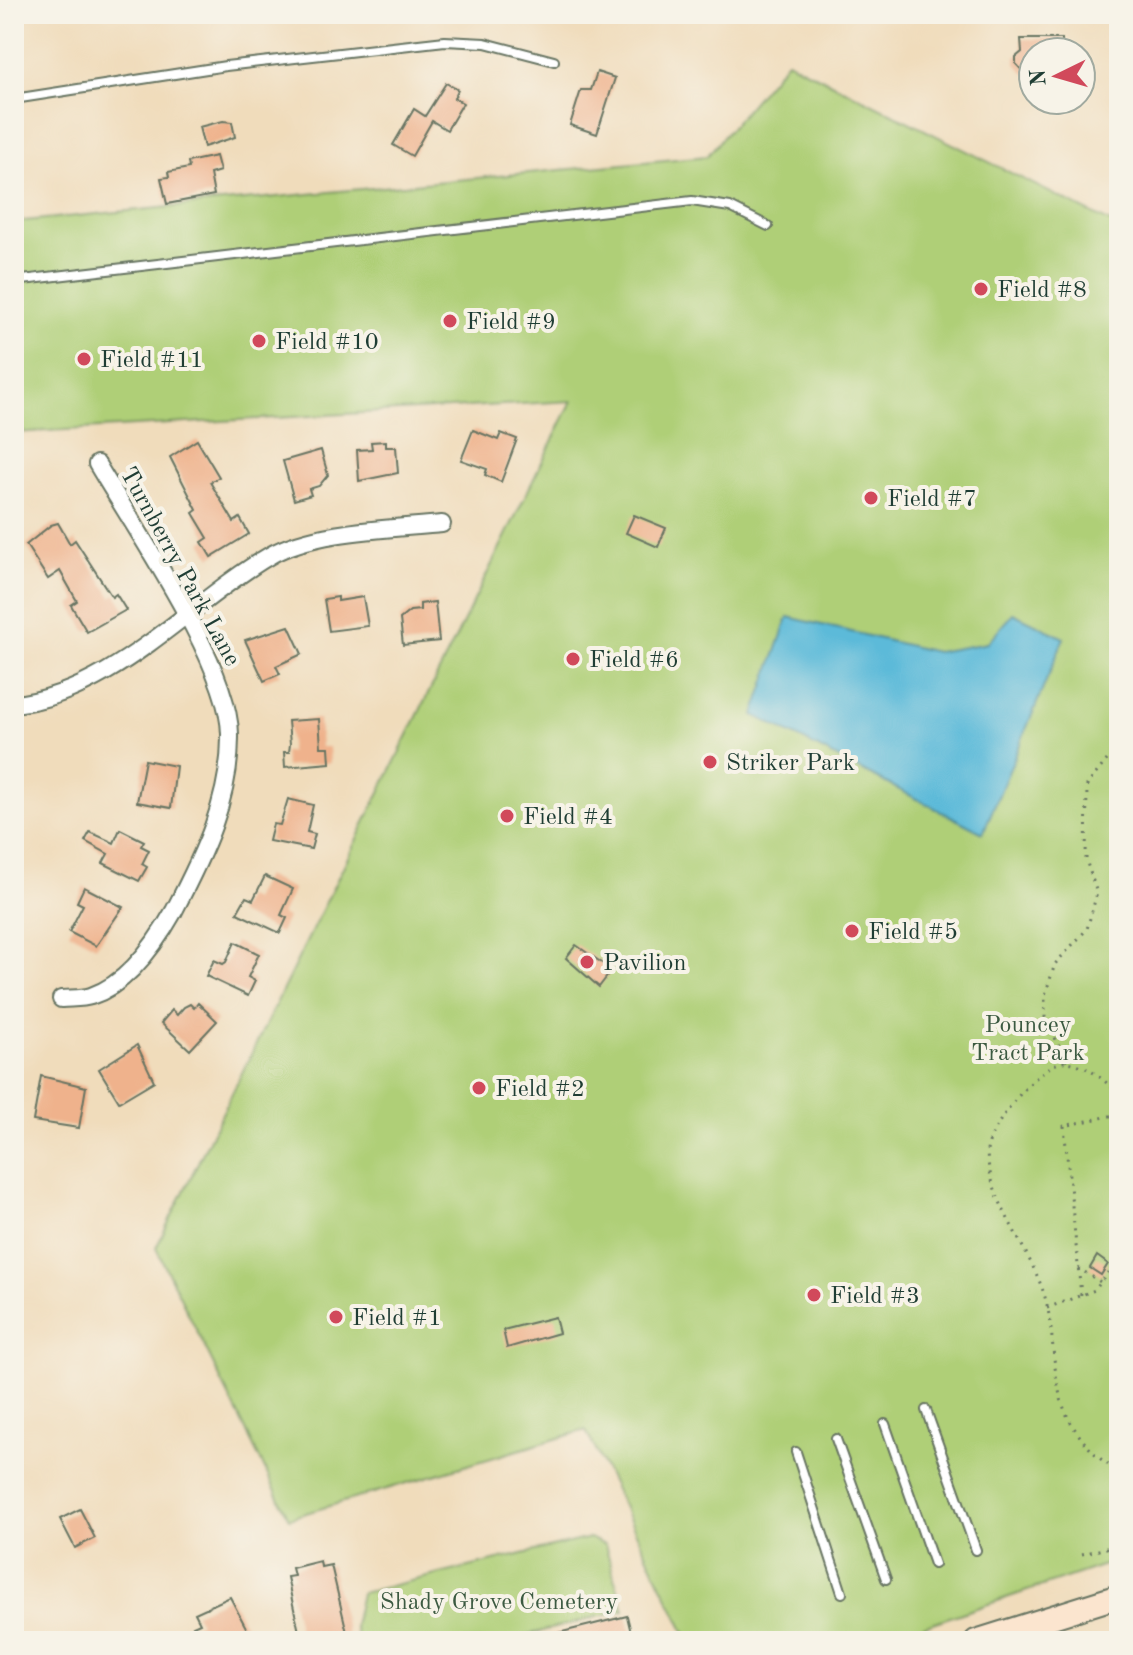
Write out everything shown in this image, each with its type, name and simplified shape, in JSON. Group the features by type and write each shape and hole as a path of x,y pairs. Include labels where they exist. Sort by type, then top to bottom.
{"main road":[{"path":"976,1641 1119,1596"}],"street":[{"name":"Turnberry Park Lane","path":"61,999 91,996 118,982 158,939 207,849 225,789 230,732 218,677 185,614 97,464"},
{"path":"14,704 68,691 107,671 272,554 335,535 442,524"}],"lane":[{"path":"14,99 226,66 445,41 485,43 554,61"},
{"path":"14,281 692,201 730,207 768,226"},
{"path":"926,1410 976,1550"},
{"path":"885,1424 934,1564"},
{"path":"836,1439 886,1579"},
{"path":"796,1452 842,1593"}],"path":[{"path":"1066,1061 1045,1017 1045,995 1055,964 1087,929 1097,893 1086,860 1087,785 1119,745"},
{"path":"1119,1093 1091,1071 1066,1061 1050,1064 994,1126 987,1149 991,1178 1042,1289 1065,1410 1105,1465 1119,1471"},
{"path":"1081,1295 1064,1126 1119,1114"},
{"path":"1047,1308 1102,1283 1119,1257"},
{"path":"1078,1268 1102,1283"},
{"path":"1082,1554 1119,1545"}],"green space":[{"name":"Striker Park","path":"787,61 1119,227 1119,1560 879,1641 689,1641 586,1430 289,1518 156,1248 572,401 14,433 14,222 707,156"},
{"name":"Shady Grove Cemetery","path":"589,1538 605,1545 624,1610 504,1641 358,1641 354,1626 361,1593"}],"water":[{"path":"1013,613 1064,638 983,833 754,715 788,617 936,652 987,643"}],"building":[{"path":"597,72 615,78 597,134 570,125 581,90 591,90"},
{"path":"446,83 458,90 454,98 463,103 447,130 432,121 412,156 393,145 414,109 425,116"},
{"path":"232,122 235,137 204,147 199,127"},
{"path":"216,156 220,171 210,174 214,195 167,204 161,178 169,177 168,172 189,168 188,162"},
{"path":"473,430 498,440 501,433 517,439 501,482 485,475 487,469 461,460"},
{"path":"197,440 219,477 210,482 234,522 240,518 249,534 211,557 202,542 208,538 193,513 197,510 170,457"},
{"path":"386,441 386,447 396,447 398,473 359,481 357,450 372,449 371,442"},
{"path":"321,450 328,475 319,486 309,489 311,495 294,500 283,461"},
{"path":"634,515 666,528 658,547 626,533"},
{"path":"58,523 70,544 75,540 112,597 116,594 126,610 87,632 71,605 77,601 60,571 48,579 26,545"},
{"path":"338,597 338,601 363,597 368,626 329,631 324,599"},
{"path":"435,602 439,641 403,645 400,619 410,611 420,610 420,604"},
{"path":"289,626 302,654 276,666 280,674 264,681 245,640"},
{"path":"319,719 321,747 329,747 330,763 285,767 284,752 289,752 290,744 288,721"},
{"path":"145,760 176,766 171,808 137,802"},
{"path":"288,799 313,805 307,832 315,834 311,849 269,841 273,824 280,825"},
{"path":"120,829 144,841 141,846 149,850 142,864 147,867 139,881 103,863 108,854 85,841 90,832 114,843"},
{"path":"265,876 293,889 281,915 287,918 280,933 237,913 246,897 253,900"},
{"path":"84,887 123,907 96,946 69,932 83,905 77,902"},
{"path":"235,942 259,954 248,977 255,981 248,996 206,976 214,960 223,964 226,962"},
{"name":"Pavilion","path":"576,945 612,970 599,987 566,958"},
{"path":"198,1003 217,1021 190,1050 161,1023 172,1010 177,1015 184,1007 190,1004 194,1008"},
{"path":"137,1045 154,1081 119,1102 99,1069"},
{"path":"41,1076 86,1087 79,1128 33,1121"},
{"path":"1097,1256 1108,1264 1101,1275 1090,1268"},
{"path":"555,1317 559,1333 507,1348 503,1330"},
{"path":"80,1509 95,1538 75,1548 60,1519"},
{"path":"320,1561 321,1567 331,1565 349,1641 301,1641 287,1577 294,1576 292,1568"},
{"path":"230,1597 253,1641 199,1641 193,1626 200,1623 195,1613"},
{"path":"627,1616 633,1641 547,1641 546,1636"}],"place":[{"name":"Field #8","path":"981,289"},
{"name":"Field #9","path":"450,321"},
{"name":"Field #10","path":"259,341"},
{"name":"Field #11","path":"84,359"},
{"name":"Field #7","path":"871,498"},
{"name":"Field #6","path":"573,659"},
{"name":"Striker Park","path":"710,762"},
{"name":"Field #4","path":"507,816"},
{"name":"Field #5","path":"852,931"},
{"name":"Pavilion","path":"587,962"},
{"name":"Field #2","path":"479,1088"},
{"name":"Field #3","path":"814,1295"},
{"name":"Field #1","path":"336,1317"}],"park label":[{"name":"Pouncey Tract Park","path":"1028,1038"}]}
